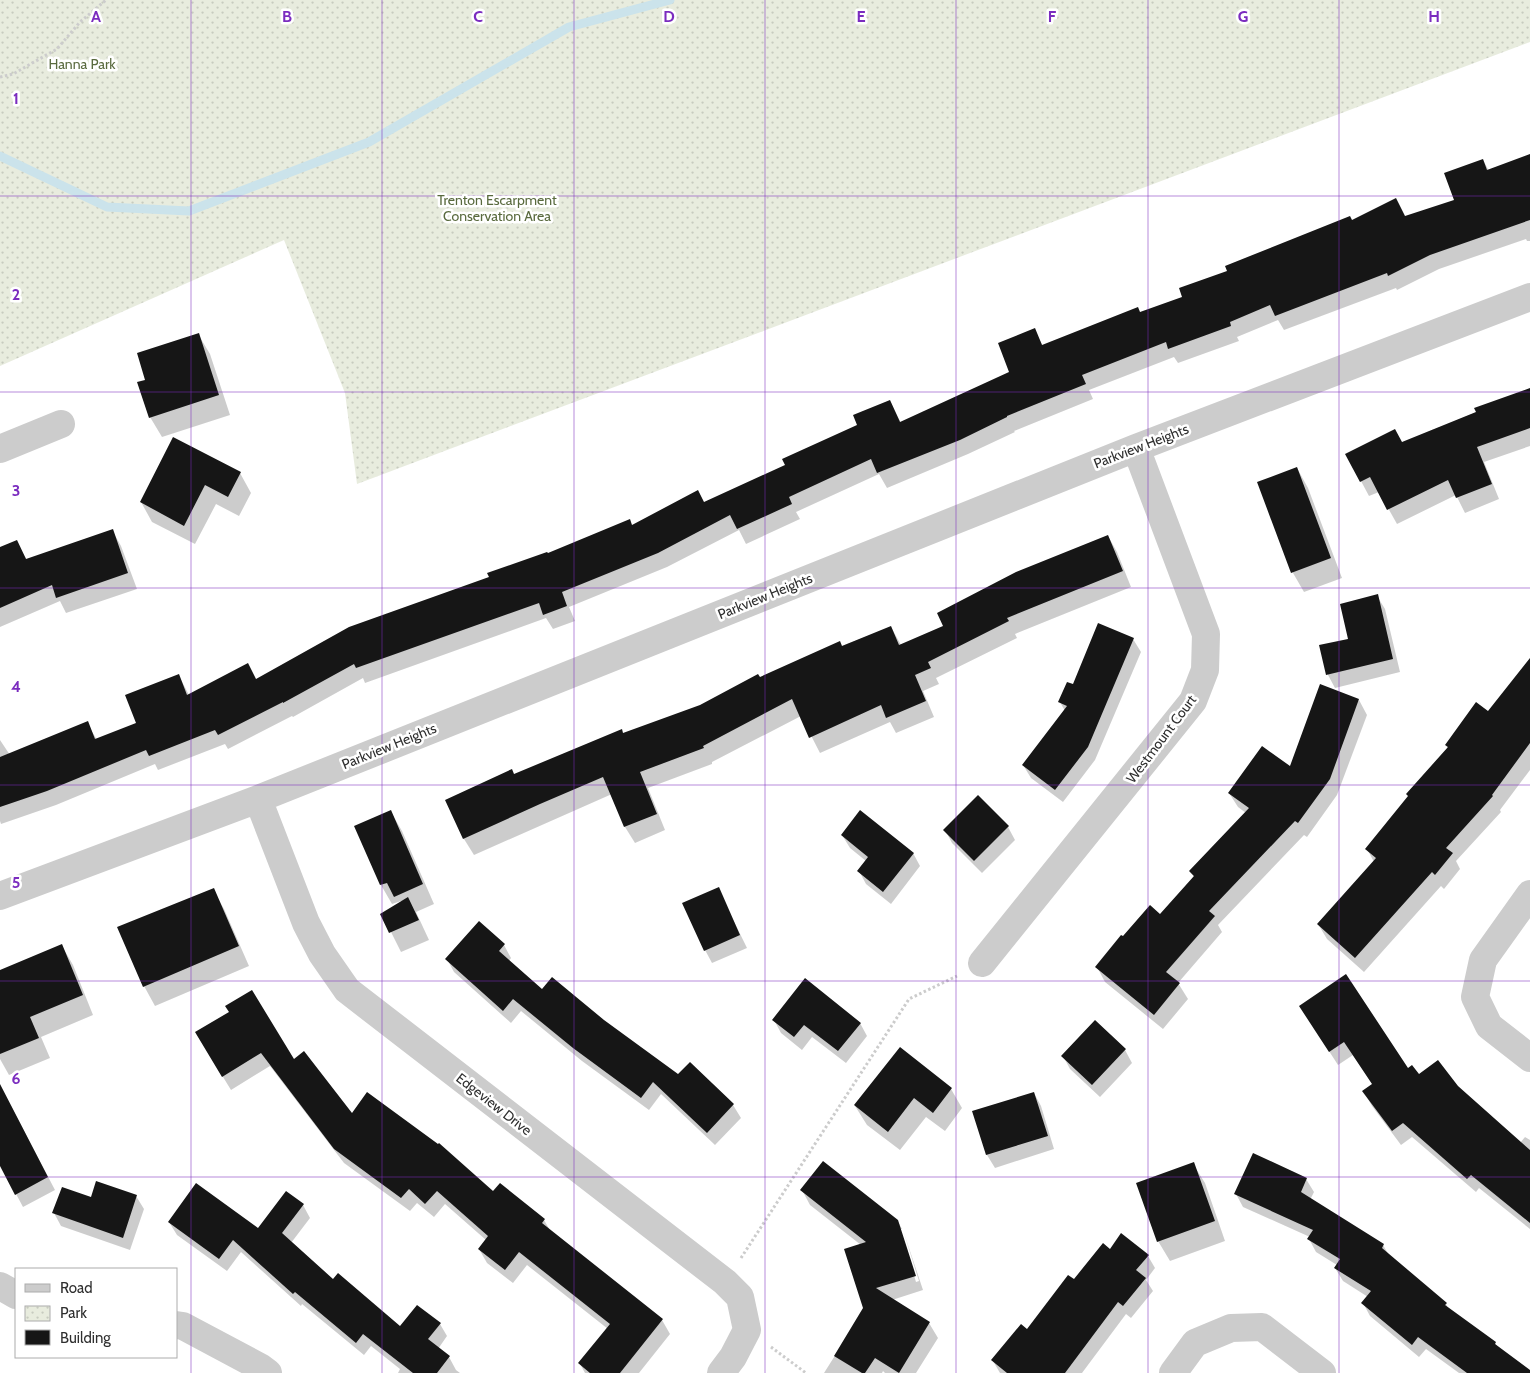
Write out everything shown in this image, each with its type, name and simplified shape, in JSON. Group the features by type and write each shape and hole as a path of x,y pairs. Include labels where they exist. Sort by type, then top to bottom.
{"street":[{"name":"Parkview Heights","path":"0,896 258,799 1136,448 1530,297"},
{"path":"0,449 61,424"},
{"name":"Westmount Court","path":"982,963 1193,701 1205,670 1206,634 1136,448"},
{"name":"Edgeview Drive","path":"258,799 306,923 322,954 346,990 725,1282 740,1297 747,1330"},
{"path":"1530,894 1482,960 1475,997 1489,1026 1530,1058"},
{"path":"0,1286 15,1294"},
{"path":"178,1325 183,1326 268,1373"},
{"path":"1173,1373 1196,1343 1231,1328 1262,1327 1322,1373"},
{"path":"721,1373 733,1357 747,1330"}],"path":[{"path":"0,77 13,74 58,49 80,22 106,0"},
{"path":"725,1282 909,999 982,963"},
{"path":"747,1330 806,1373"}],"green space":[{"name":"Trenton Escarpment Conservation Area","path":"0,0 1530,0 1530,42 357,484 345,393 284,240 0,366"}],"building":[{"path":"1530,154 1530,220 1430,255 1388,276 1387,273 1275,316 1270,305 1230,322 1231,326 1168,349 1166,342 1082,375 1086,384 1007,416 960,440 877,473 871,459 789,497 792,504 737,529 730,515 658,553 562,592 567,606 543,615 539,603 356,668 354,664 283,703 218,735 215,730 149,756 146,750 47,791 0,807 0,757 88,721 95,739 136,723 125,695 179,674 187,695 248,663 256,679 349,627 489,577 487,573 548,553 630,519 632,525 698,490 704,502 785,465 782,459 857,425 853,415 890,400 900,422 1009,372 998,343 1035,328 1042,345 1138,307 1140,312 1182,297 1179,288 1227,271 1225,266 1350,216 1352,220 1396,198 1405,216 1454,200 1444,173 1483,159 1487,170"},
{"path":"199,333 219,395 149,418 137,382 145,380 137,353"},
{"path":"1530,388 1530,428 1477,447 1492,484 1456,498 1448,480 1387,510 1370,477 1360,482 1345,454 1395,429 1402,442 1476,412 1474,408"},
{"path":"173,437 241,472 228,497 205,485 184,526 140,502"},
{"path":"1297,467 1331,558 1291,573 1257,482"},
{"path":"113,529 128,573 56,598 52,585 0,608 0,547 17,540 26,559"},
{"path":"1108,535 1123,571 1007,618 1009,621 928,662 931,668 915,675 926,701 886,718 881,705 809,738 792,699 703,746 704,748 640,772 657,814 624,827 603,777 463,839 445,800 512,769 514,774 622,729 623,733 700,705 758,674 760,677 840,641 842,646 891,626 899,645 943,626 937,613 1016,572"},
{"path":"1378,594 1393,659 1326,675 1319,645 1348,639 1340,604"},
{"path":"1098,623 1134,638 1088,747 1055,790 1022,765 1067,706 1058,702 1067,682 1073,684"},
{"path":"1530,658 1530,743 1493,796 1446,848 1453,853 1435,875 1432,872 1355,958 1317,924 1376,858 1365,849 1408,796 1406,794 1448,747 1445,745 1476,702 1488,711"},
{"path":"1320,684 1359,699 1330,779 1298,823 1295,821 1209,911 1215,916 1166,972 1180,983 1154,1015 1095,967 1121,935 1123,936 1150,905 1160,914 1194,876 1189,871 1249,808 1228,793 1262,746 1290,766"},
{"path":"978,795 1009,826 974,861 943,830"},
{"path":"391,810 423,884 394,897 387,883 380,885 354,826"},
{"path":"860,810 914,853 883,892 857,871 868,857 841,835"},
{"path":"719,887 740,935 704,951 682,903"},
{"path":"214,888 239,946 143,987 117,927"},
{"path":"408,897 419,920 389,933 380,914"},
{"path":"479,921 505,944 499,951 542,989 552,977 604,1020 678,1074 690,1062 734,1104 707,1133 653,1082 641,1098 573,1048 513,999 503,1011 445,959"},
{"path":"62,944 83,995 30,1017 39,1038 0,1054 0,970"},
{"path":"1346,974 1408,1068 1412,1065 1419,1074 1438,1060 1458,1086 1530,1150 1530,1223 1471,1175 1467,1179 1403,1123 1392,1131 1362,1091 1372,1084 1344,1042 1329,1052 1299,1006"},
{"path":"805,978 861,1023 838,1051 804,1025 794,1037 772,1020"},
{"path":"252,990 294,1059 304,1051 352,1113 367,1092 439,1143 493,1191 500,1183 545,1219 542,1223 663,1319 620,1373 590,1373 578,1363 610,1324 519,1252 505,1270 478,1249 488,1236 437,1191 425,1204 409,1189 401,1198 334,1149 261,1053 222,1077 195,1032 229,1012 225,1006"},
{"path":"1095,1020 1126,1049 1092,1085 1061,1056"},
{"path":"900,1047 952,1088 933,1113 914,1098 888,1132 854,1105"},
{"path":"0,1084 48,1177 15,1195 0,1166"},
{"path":"1034,1092 1048,1136 986,1155 972,1111"},
{"path":"1253,1153 1307,1178 1301,1192 1384,1244 1382,1248 1447,1303 1445,1305 1496,1342 1495,1344 1530,1370 1530,1373 1467,1373 1418,1337 1412,1345 1361,1303 1371,1291 1334,1268 1340,1259 1307,1239 1313,1230 1234,1194"},
{"path":"823,1161 898,1220 916,1276 876,1288 930,1322 899,1373 875,1358 865,1373 862,1373 834,1356 863,1308 844,1249 866,1242 800,1190"},
{"path":"1194,1162 1215,1221 1157,1242 1136,1183"},
{"path":"96,1181 137,1195 123,1238 52,1213 62,1187 91,1197"},
{"path":"196,1183 258,1228 286,1191 304,1204 282,1233 333,1279 338,1273 400,1326 417,1305 441,1323 428,1339 450,1356 437,1373 413,1373 363,1334 356,1343 295,1292 293,1294 233,1240 219,1259 168,1222"},
{"path":"1121,1233 1149,1255 1136,1270 1146,1278 1123,1306 1118,1302 1065,1373 1007,1373 991,1360 1021,1324 1027,1329 1068,1275 1074,1279 1103,1243 1110,1249"}],"waterway":[{"path":"0,156 107,207 189,211 369,142 569,27 670,0"}],"park label":[{"name":"Hanna Park","path":"82,64"}]}
